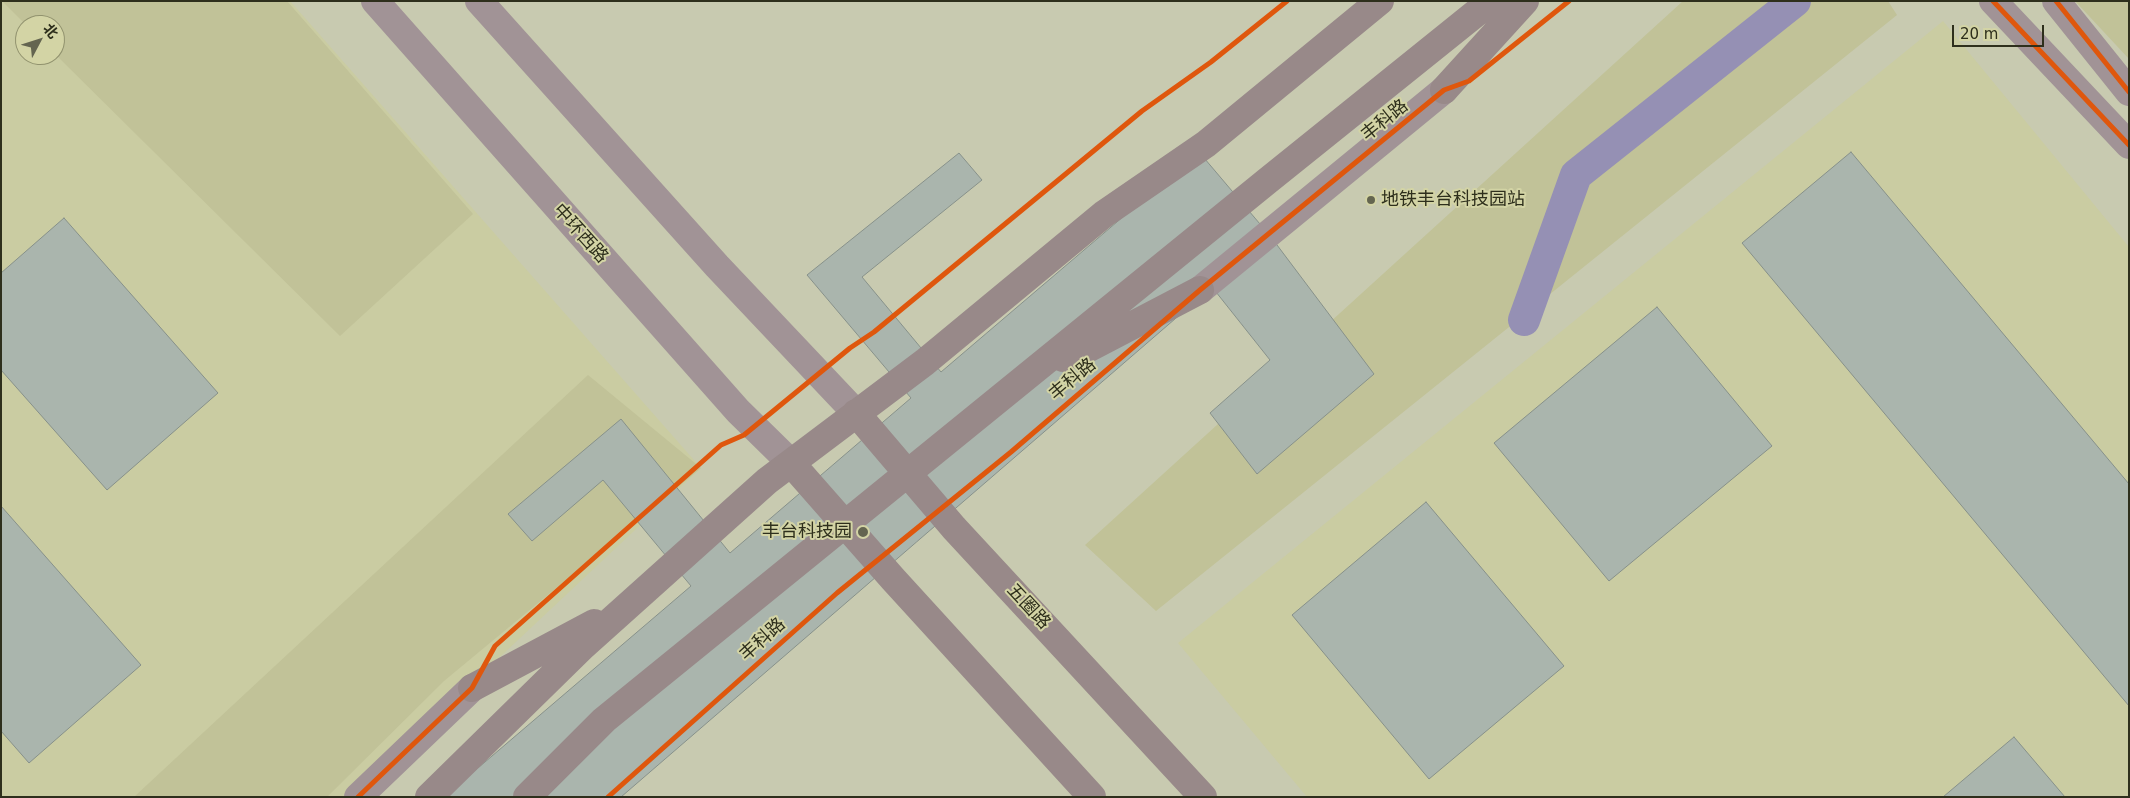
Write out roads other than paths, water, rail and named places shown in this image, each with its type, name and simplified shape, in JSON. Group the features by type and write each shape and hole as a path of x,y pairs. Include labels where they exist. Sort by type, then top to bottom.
{"main road":[{"path":"429,797 583,646 767,480 925,362 1104,214 1206,144 1380,1"},
{"name":"丰科路","path":"527,797 604,720 1492,1"},
{"path":"1444,90 1525,1"},
{"path":"1038,367 1089,348 1200,290"},
{"name":"五圈路","path":"856,414 906,474 1203,797"},
{"path":"790,462 1092,797"},
{"path":"472,688 628,604"}],"street":[{"name":"中环西路","path":"375,1 738,410 790,462"},
{"path":"479,1 717,266 856,414"},
{"path":"1993,1 2129,145"},
{"path":"2056,1 2129,92"},
{"name":"丰科路","path":"1200,290 1444,90"},
{"path":"358,797 472,688"}],"waterway":[{"path":"1524,320 1576,175 1795,1"}],"place":[{"name":"地铁丰台科技园站","path":"1371,200"},
{"name":"丰台科技园","path":"863,532"}]}
